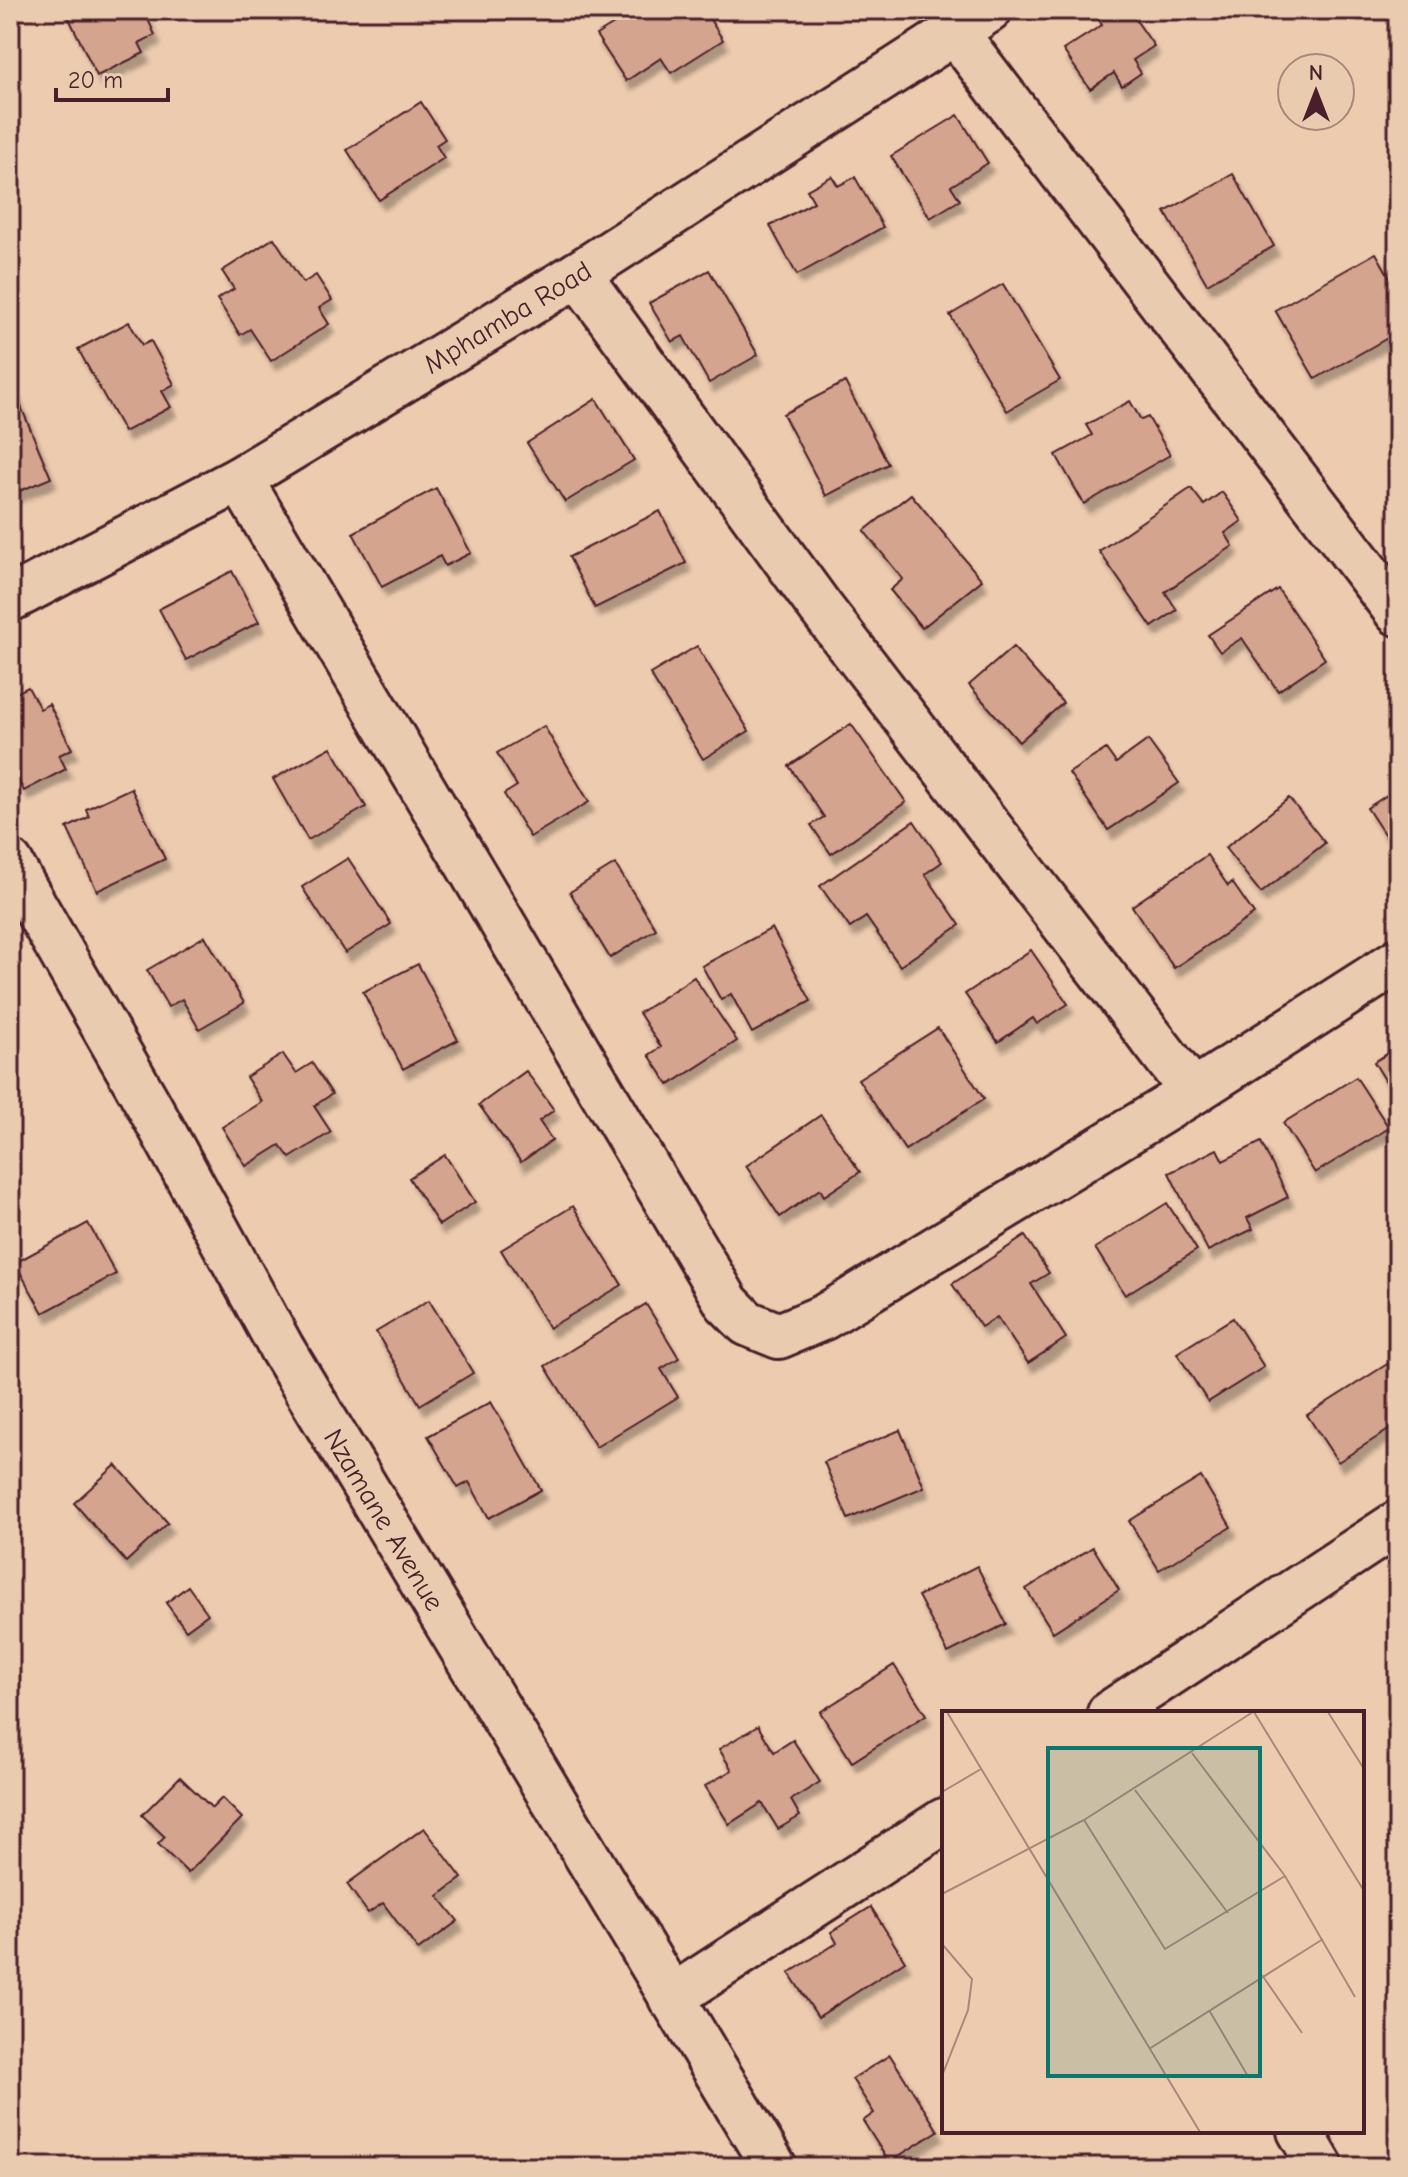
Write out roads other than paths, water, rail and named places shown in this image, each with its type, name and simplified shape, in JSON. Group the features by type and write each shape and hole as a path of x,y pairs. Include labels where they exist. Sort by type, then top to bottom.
{"street":[{"name":"Mphamba Road","path":"10,599 240,479 578,274 972,21"},
{"path":"972,21 1398,613"},
{"path":"578,274 820,607 1193,1092"},
{"path":"240,479 727,1303 747,1323 779,1336 824,1317 1193,1092 1398,961"},
{"name":"Nzamane Avenue","path":"10,863 147,1102 282,1349 774,2167"},
{"path":"1113,1711 1398,1523"},
{"path":"671,1998 942,1822"},
{"path":"1301,2133 1321,2167"}]}
